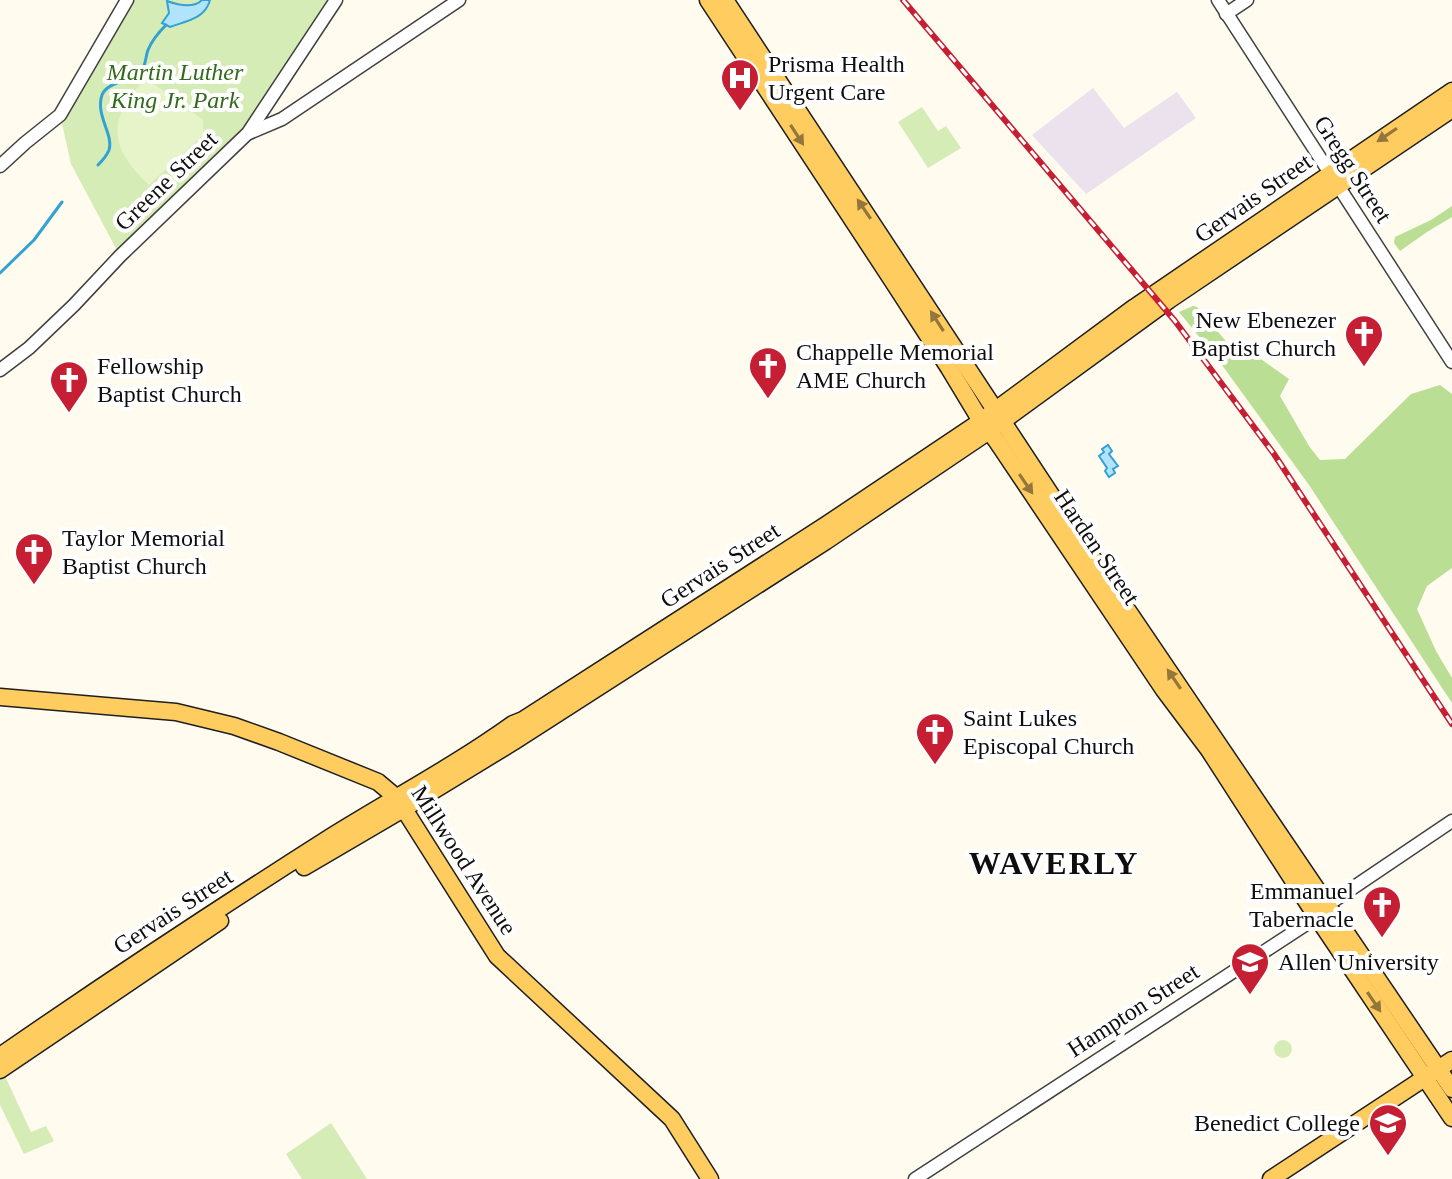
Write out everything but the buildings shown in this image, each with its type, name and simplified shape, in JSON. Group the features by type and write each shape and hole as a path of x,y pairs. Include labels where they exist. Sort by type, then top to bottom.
{"main road":[{"name":"Harden Street","path":"708,0 919,321 991,420"},
{"name":"Harden Street","path":"725,0 1156,678 1452,1089"},
{"name":"Gervais Street","path":"0,1070 400,804 670,642 1169,300 1452,91"},
{"name":"Gervais Street","path":"1333,180 1452,109"},
{"name":"Millwood Avenue","path":"0,697 176,712 234,726 378,782 400,804 497,956 672,1119 710,1179"},
{"name":"Gervais Street","path":"0,1056 197,923 326,841 400,804"},
{"name":"Harden Street","path":"1439,1069 1452,1118"},
{"path":"1271,1179 1439,1069"}],"street":[{"path":"0,166 60,115 127,0"},
{"name":"Greene Street","path":"0,370 63,316 120,256 248,133 336,0"},
{"path":"248,133 282,119 459,0"},
{"name":"Gregg Street","path":"1218,0 1452,362"},
{"path":"1226,14 1247,0"},
{"name":"Hampton Street","path":"915,1179 1258,956 1452,821"}],"shaded area":[{"path":"1093,88 1124,128 1177,92 1196,118 1086,194 1032,135"}],"green space":[{"name":"Martin Luther King Jr. Park","path":"127,0 336,0 248,133 120,256 71,164 60,115"},
{"path":"146,78 203,120 203,135 149,185 126,158 118,132 124,106"},
{"path":"922,107 938,131 946,126 961,148 928,168 898,122"},
{"path":"1452,206 1452,217 1400,251 1394,243 1395,237"},
{"path":"1193,306 1236,353 1258,357 1289,379 1280,396 1320,460 1345,459 1411,394 1440,385 1452,394 1452,568 1427,586 1417,609 1452,678 1452,703 1309,485 1219,361 1179,312"},
{"path":"1283,1040 1292,1049 1283,1058 1274,1049"},
{"path":"4,1074 31,1132 46,1126 54,1141 24,1154 0,1105 0,1077"},
{"path":"331,1123 367,1179 302,1179 286,1154"}],"water":[{"path":"210,0 204,11 194,18 170,27 162,23 169,13 167,1 190,5"},
{"path":"1108,445 1112,451 1109,454 1118,466 1109,477 1099,456"}],"waterway":[{"path":"98,165 110,144 101,110 102,95 114,84 140,73 148,50 166,25"},
{"path":"0,273 34,240 62,202"}],"railway":[{"path":"903,0 1175,321 1274,454 1452,724"}],"place":[{"name":"Prisma Health Urgent Care","path":"740,112"},
{"name":"New Ebenezer Baptist Church","path":"1364,368"},
{"name":"Chappelle Memorial AME Church","path":"768,400"},
{"name":"Fellowship Baptist Church","path":"69,414"},
{"name":"Taylor Memorial Baptist Church","path":"34,586"},
{"name":"Saint Lukes Episcopal Church","path":"935,766"},
{"name":"Emmanuel Tabernacle","path":"1382,939"},
{"name":"Allen University","path":"1250,996"},
{"name":"Benedict College","path":"1388,1157"}],"district":[{"name":"WAVERLY","path":"1054,863"}]}
